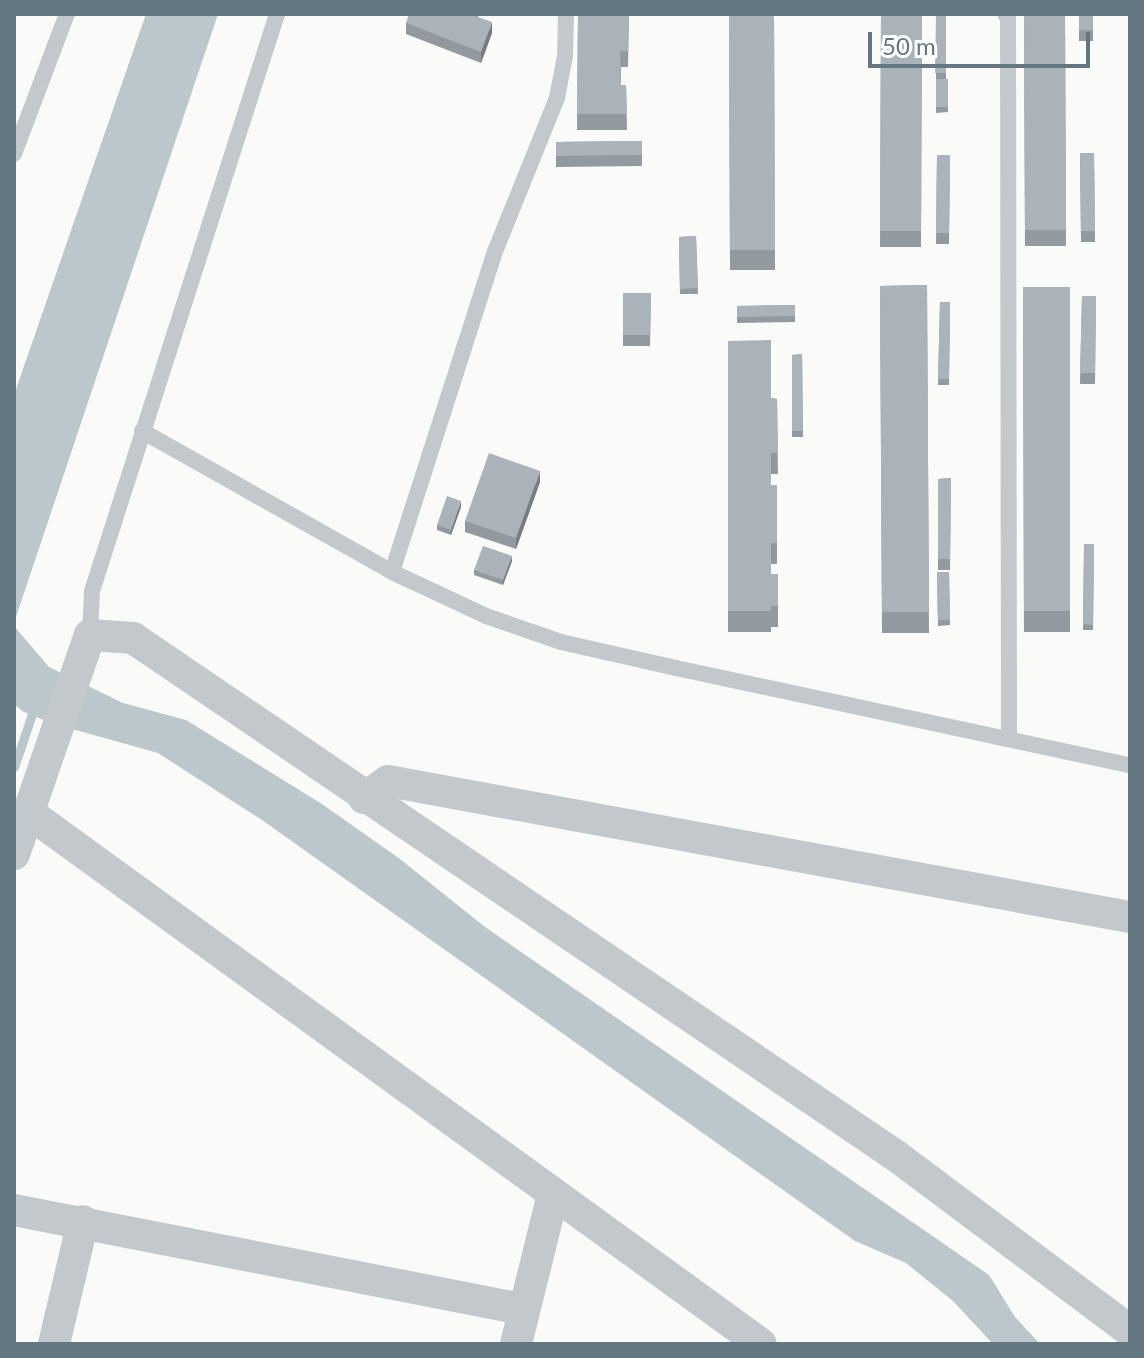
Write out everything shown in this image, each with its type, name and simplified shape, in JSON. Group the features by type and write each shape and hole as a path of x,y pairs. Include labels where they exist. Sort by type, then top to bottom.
{"street":[{"path":"14,854 90,635 133,638 364,798 895,1155 1130,1331"},
{"path":"364,798 388,781 1130,917"},
{"path":"29,813 553,1195 730,1335 761,1344"},
{"path":"516,1344 522,1309 553,1195"},
{"path":"14,1210 83,1221 522,1309"},
{"path":"54,1344 83,1221"}],"lane":[{"path":"14,154 67,14"},
{"path":"90,635 92,591 277,14"},
{"path":"392,572 496,249 557,98 565,56 566,14"},
{"path":"1005,14 1008,18 1009,739"},
{"path":"142,431 392,572 486,616 561,642 1130,765"}],"shaded area":[{"path":"146,14 218,14 14,623 14,395"},
{"path":"14,626 49,667 123,703 186,720 322,804 400,859 485,927 989,1275 1015,1317 1040,1344 993,1344 953,1301 906,1263 855,1241 262,820 158,753 51,723 22,711 14,704"}],"building":[{"path":"409,14 476,14 492,22 481,52 406,23"},
{"path":"578,14 629,14 628,51 620,51 621,85 626,85 627,114 577,114"},
{"path":"729,14 774,14 775,250 730,250"},
{"path":"881,14 922,14 921,231 880,231"},
{"path":"936,14 946,14 946,73 935,73"},
{"path":"1024,14 1065,14 1066,230 1025,230"},
{"path":"1079,14 1093,14 1093,30 1079,30"},
{"path":"936,79 948,79 948,107 936,107"},
{"path":"642,141 642,155 556,156 556,142"},
{"path":"1080,153 1094,153 1095,231 1081,231"},
{"path":"937,155 950,155 949,233 936,233"},
{"path":"696,236 698,288 680,289 679,237"},
{"path":"927,285 929,612 882,612 880,286"},
{"path":"1023,287 1070,287 1070,611 1024,611"},
{"path":"623,293 651,293 650,335 623,335"},
{"path":"1082,296 1096,296 1095,373 1080,373"},
{"path":"940,302 950,302 949,379 938,379"},
{"path":"795,305 795,316 737,317 737,306"},
{"path":"771,340 771,398 777,399 778,453 771,453 771,485 777,485 777,543 771,543 771,574 778,574 778,606 771,606 771,611 728,611 728,341"},
{"path":"802,354 803,431 792,431 792,355"},
{"path":"489,453 540,471 516,538 465,521"},
{"path":"951,478 950,559 938,559 938,479"},
{"path":"447,496 461,501 451,530 437,525"},
{"path":"1084,544 1094,544 1093,625 1083,624"},
{"path":"483,546 512,556 503,580 474,570"},
{"path":"937,572 949,572 950,620 938,620"}],"waterway":[{"path":"14,767 32,714"}]}
